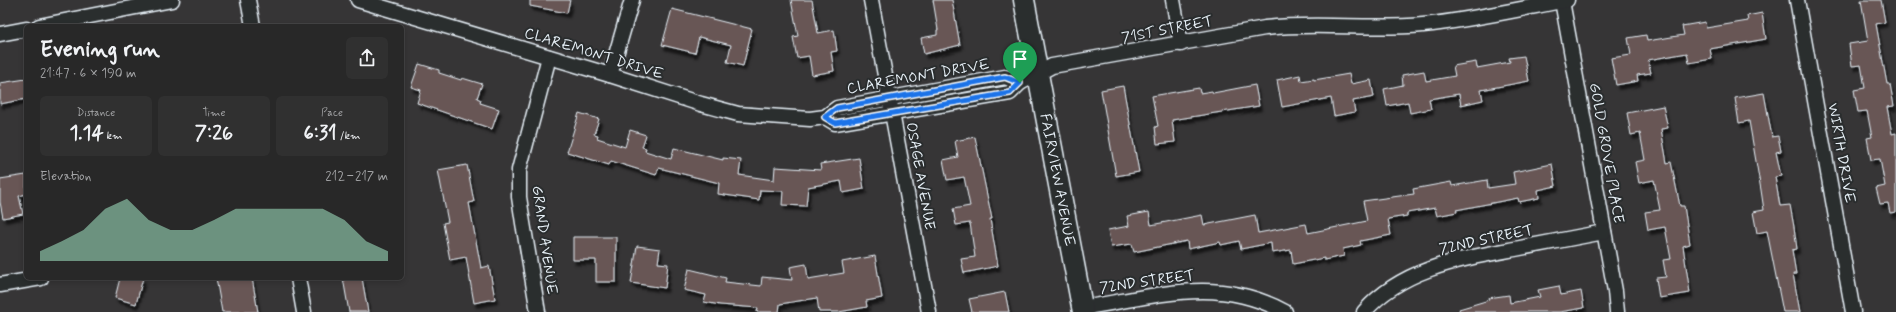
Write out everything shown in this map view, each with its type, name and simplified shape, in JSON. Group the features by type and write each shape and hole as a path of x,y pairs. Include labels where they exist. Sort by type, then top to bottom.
{"street":[{"path":"49,24 172,0"},
{"path":"248,0 253,24"},
{"name":"CLAREMONT DRIVE","path":"358,0 738,114 788,118 825,117 835,123 1010,93 1020,83 1038,74"},
{"path":"610,75 632,0"},
{"name":"OSAGE AVENUE","path":"871,0 929,312"},
{"name":"FAIRVIEW AVENUE","path":"1024,0 1082,310"},
{"path":"1173,0 1181,44"},
{"name":"71ST STREET","path":"1038,74 1052,66 1265,28 1292,25 1377,27 1422,25 1565,0"},
{"name":"GOLD GROVE PLACE","path":"1565,0 1615,291 1616,312"},
{"name":"WIRTH DRIVE","path":"1797,0 1853,312"},
{"path":"0,34 24,29"},
{"name":"GRAND AVENUE","path":"538,312 519,197 519,170 549,57"},
{"name":"CLAREMONT DRIVE","path":"825,117 837,108 1005,77 1020,83"},
{"name":"72ND STREET","path":"1364,312 1399,284 1423,271 1448,262 1604,232"},
{"path":"0,285 29,280"},
{"path":"298,280 304,312"},
{"name":"72ND STREET","path":"1082,310 1180,291 1202,290 1240,294 1260,300 1285,312"}],"building":[{"path":"530,0 570,0 567,13 530,6"},
{"path":"791,0 812,0 818,33 834,30 837,51 831,52 834,71 812,75 809,56 797,58 793,37 798,36"},
{"path":"933,0 952,0 960,45 924,54 921,38 937,35 938,30"},
{"path":"1861,0 1881,0 1885,22 1876,24 1887,84 1890,84 1894,106 1887,107 1892,134 1896,133 1896,212 1890,213 1888,203 1880,204 1876,188 1885,186 1880,159 1871,160 1867,138 1872,137 1867,111 1858,112 1854,90 1865,88 1861,65 1852,66 1849,44 1868,41"},
{"path":"672,9 752,29 743,66 727,62 731,45 699,37 695,53 662,45"},
{"path":"1762,13 1766,39 1710,49 1712,59 1689,63 1687,53 1648,60 1651,73 1637,75 1638,81 1616,85 1611,58 1631,55 1628,38 1646,35 1647,41 1684,35 1682,26 1705,22 1706,28 1748,21 1747,16"},
{"path":"1524,56 1529,81 1481,90 1483,100 1461,105 1459,94 1429,99 1431,109 1410,113 1408,102 1387,106 1384,89 1403,85 1402,75 1424,71 1426,81 1455,76 1453,66 1476,62 1477,68 1510,62 1509,58"},
{"path":"419,64 439,70 439,73 461,80 462,78 482,84 477,98 481,100 480,103 499,109 492,129 417,103 421,90 411,87"},
{"path":"1349,74 1351,84 1371,80 1374,97 1353,101 1355,112 1334,116 1331,98 1282,107 1277,80 1300,75 1301,81 1314,80"},
{"path":"24,79 24,99 0,104 0,83"},
{"path":"1255,85 1259,106 1172,120 1175,142 1157,144 1155,127 1158,126 1152,96 1199,88 1200,93 1212,91 1213,93"},
{"path":"1123,86 1139,172 1116,176 1101,90"},
{"path":"1764,93 1772,137 1778,136 1781,151 1776,152 1781,176 1775,177 1780,206 1790,205 1794,227 1797,249 1792,250 1796,274 1793,274 1800,312 1783,312 1767,231 1757,233 1753,212 1764,210 1761,190 1749,121 1739,123 1735,98"},
{"path":"1663,106 1668,128 1661,129 1667,163 1671,162 1680,206 1684,206 1690,244 1683,246 1690,293 1659,298 1656,278 1666,277 1663,260 1671,259 1665,227 1648,230 1645,212 1660,210 1654,180 1639,183 1635,162 1645,160 1640,133 1631,135 1627,113"},
{"path":"579,113 599,119 594,134 598,135 597,138 625,147 630,130 646,135 642,147 646,148 645,151 671,159 674,148 723,160 723,158 741,160 739,175 774,180 775,167 821,170 820,164 859,158 864,189 843,193 841,181 808,187 806,206 782,205 783,191 760,190 759,200 718,194 719,183 659,168 656,175 611,161 609,165 567,152"},
{"path":"975,137 992,219 990,219 998,266 964,273 961,259 975,257 970,223 956,225 953,209 970,206 964,177 947,180 943,160 958,157 955,141"},
{"path":"1552,164 1556,186 1538,190 1539,198 1519,202 1518,198 1456,210 1457,212 1437,216 1435,208 1407,213 1407,216 1388,219 1391,235 1360,241 1361,245 1343,249 1344,256 1324,260 1324,258 1293,264 1291,250 1272,253 1271,243 1241,249 1239,241 1221,245 1220,242 1188,249 1187,241 1134,252 1132,244 1111,247 1108,230 1129,226 1127,216 1149,212 1151,225 1202,215 1204,225 1255,215 1258,233 1306,224 1308,233 1367,221 1363,201 1414,194 1413,189 1451,182 1452,186 1487,180 1488,188 1515,184 1513,172"},
{"path":"467,165 474,202 469,203 481,268 489,266 495,299 474,303 466,257 450,260 443,223 448,222 438,170"},
{"path":"24,175 24,195 19,196 23,214 3,218 0,202 0,179"},
{"path":"573,237 616,237 616,282 596,282 596,260 573,260"},
{"path":"637,246 660,249 658,263 668,264 665,288 631,283"},
{"path":"875,256 882,298 866,301 867,307 839,312 819,312 817,298 780,304 779,312 757,312 758,308 720,305 704,302 706,295 684,290 689,269 726,278 725,282 761,286 762,277 792,280 790,267 806,264 808,279 844,273 842,262"},
{"path":"120,280 142,280 136,304 115,298"},
{"path":"216,280 252,280 258,312 222,312"},
{"path":"343,280 362,280 368,312 349,312"},
{"path":"1559,286 1561,295 1581,291 1584,308 1560,312 1460,312 1459,309 1489,300 1488,298 1509,295 1510,303 1540,297 1538,290"},
{"path":"1005,292 1009,312 972,312 969,299"}],"route":[{"path":"1005,77 1020,83 1010,93 852,121 835,123 825,117 837,108 1005,77"}]}
